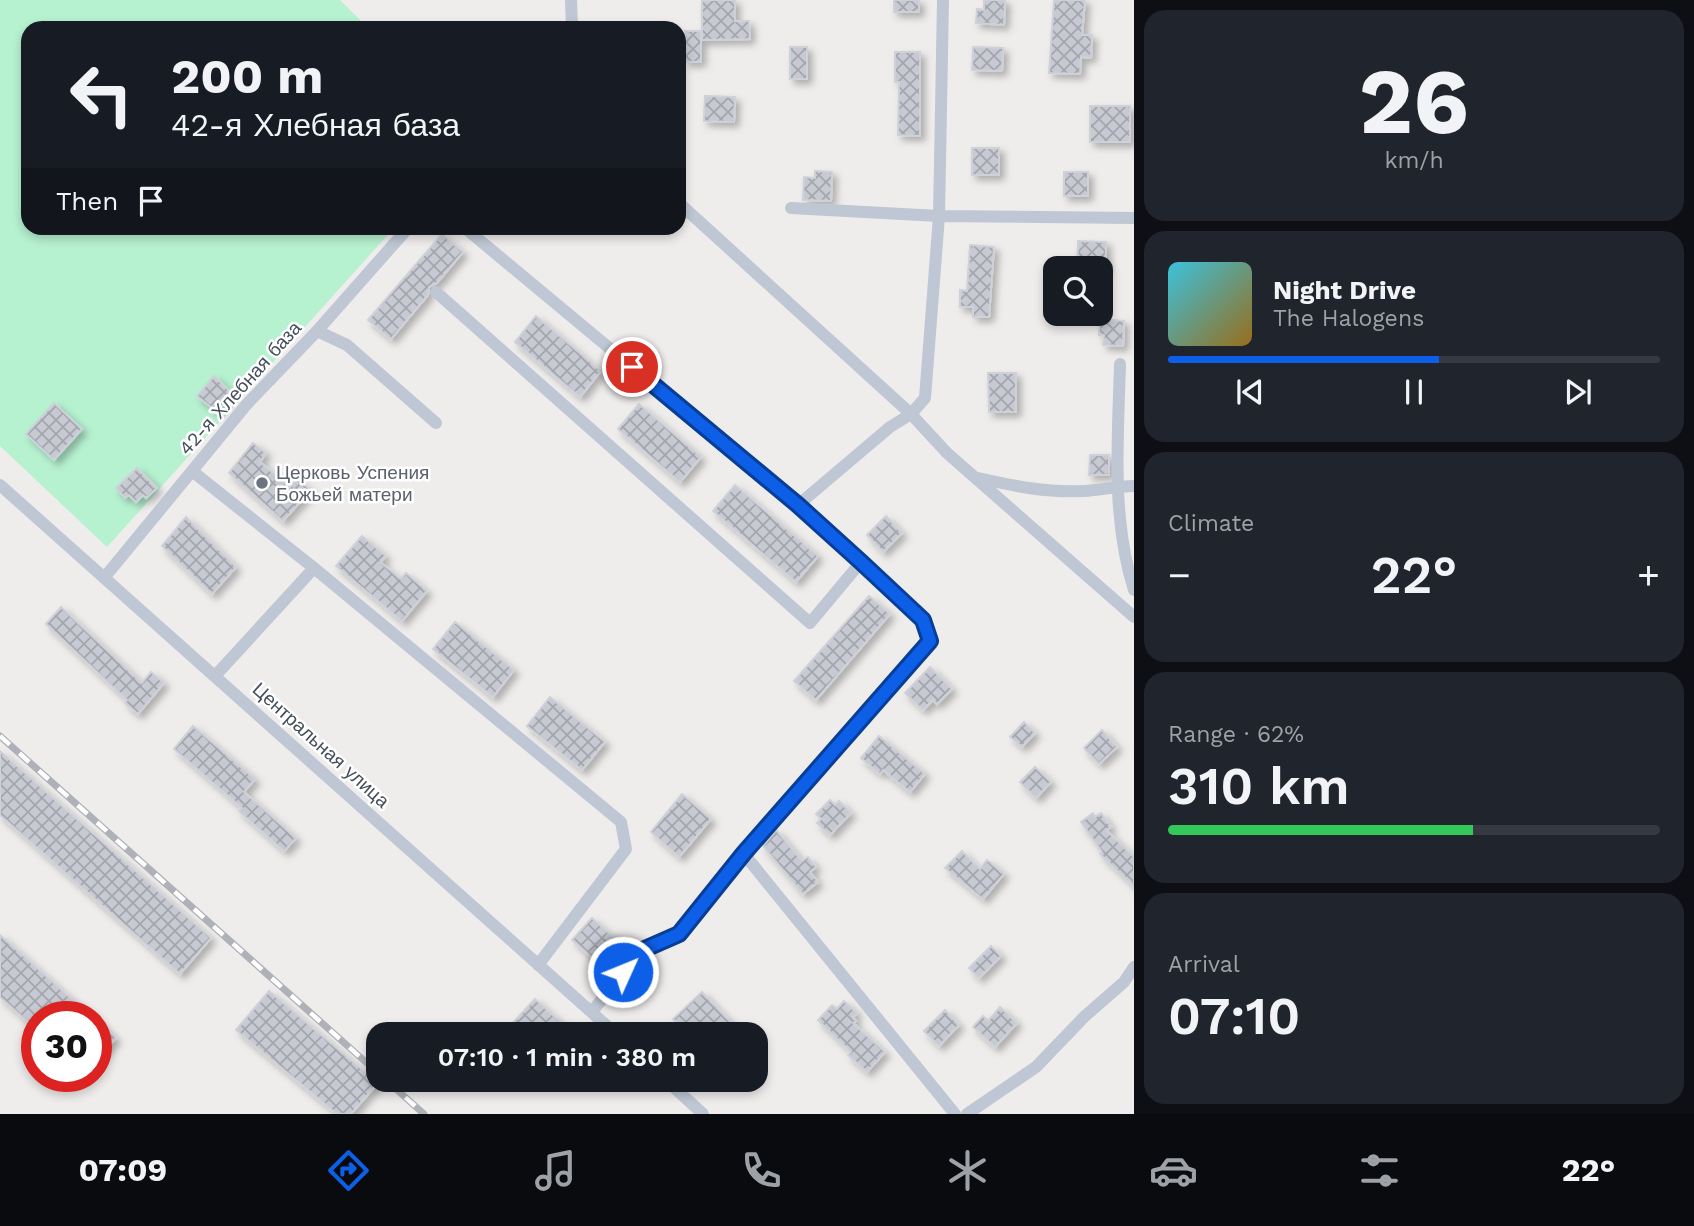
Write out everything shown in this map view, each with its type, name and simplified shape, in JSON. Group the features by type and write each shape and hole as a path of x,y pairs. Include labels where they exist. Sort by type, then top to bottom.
{"street":[{"path":"571,0 572,21"},
{"path":"798,505 890,427 911,414 925,398 939,216 943,0"},
{"path":"791,208 939,216 1134,218"},
{"path":"686,209 911,414 947,453 1134,617"},
{"name":"42-я Хлебная база","path":"104,578 247,404 317,331 402,235"},
{"path":"473,235 798,505 923,620 930,641 744,853 679,934 638,952 592,1012"},
{"path":"436,292 810,623 861,562"},
{"path":"317,331 347,345 436,423"},
{"path":"1120,364 1117,486 1124,542 1134,590"},
{"path":"192,471 314,568 621,822 626,849 538,965"},
{"path":"978,478 1036,490 1085,491 1134,486"},
{"name":"Центральная улица","path":"0,485 603,1022"},
{"path":"215,676 314,568"},
{"path":"744,853 955,1114"},
{"path":"967,1114 1036,1067 1084,1017 1125,982 1134,967"},
{"path":"679,1092 704,1114"}],"green space":[{"path":"0,0 340,0 361,21 21,21 21,235 388,235 107,547 0,446"}],"building":[{"path":"702,0 735,0 735,21 749,21 750,39 702,40"},
{"path":"894,0 919,0 919,12 894,12"},
{"path":"984,0 1005,0 1004,25 976,23 977,9 984,10"},
{"path":"1054,0 1085,0 1082,35 1092,35 1091,58 1081,57 1080,74 1049,73"},
{"path":"686,31 701,31 701,62 686,62"},
{"path":"790,47 807,47 807,79 790,79"},
{"path":"973,47 1003,48 1002,71 972,70"},
{"path":"895,52 920,52 920,136 898,135 899,82 895,82"},
{"path":"705,96 735,97 734,122 704,121"},
{"path":"1090,106 1130,106 1130,142 1090,142"},
{"path":"972,148 999,148 999,175 972,175"},
{"path":"815,171 832,172 831,201 803,200 804,177 815,178"},
{"path":"1064,172 1088,172 1088,196 1064,196"},
{"path":"441,235 463,252 437,283 429,287 428,295 391,339 368,320"},
{"path":"1078,241 1106,242 1106,256 1077,256"},
{"path":"970,245 994,247 989,317 973,317 973,307 960,307 960,290 967,291"},
{"path":"536,316 601,371 580,397 515,342"},
{"path":"1113,320 1124,321 1123,346 1103,345 1104,335 1099,335 1100,326 1113,326"},
{"path":"988,373 1016,373 1016,412 989,412"},
{"path":"214,376 233,394 217,412 197,396"},
{"path":"54,403 82,429 54,460 26,434"},
{"path":"639,404 701,457 680,482 618,429"},
{"name":"Церковь Успения Божьей матери","path":"253,443 266,453 260,462 290,487 297,479 311,490 283,521 229,473"},
{"path":"1090,455 1109,455 1109,475 1089,475"},
{"path":"137,468 157,488 146,498 143,495 136,502 129,495 125,498 116,488"},
{"path":"735,485 818,556 796,582 713,511"},
{"path":"886,516 902,533 883,552 867,535"},
{"path":"186,517 236,567 212,594 162,546"},
{"path":"362,536 386,556 380,562 401,579 406,573 427,591 402,621 336,566"},
{"path":"869,596 890,614 816,700 794,681"},
{"path":"61,607 142,683 151,672 164,683 138,714 125,703 127,700 46,624"},
{"path":"455,622 514,670 493,697 433,649"},
{"path":"930,667 952,689 937,704 933,700 923,710 905,693"},
{"path":"550,697 605,742 582,770 527,726"},
{"path":"1024,722 1035,733 1022,747 1010,737"},
{"path":"193,726 255,779 244,792 296,838 284,851 239,811 242,808 174,749"},
{"path":"1102,730 1117,747 1099,764 1084,748"},
{"path":"879,736 925,774 910,792 883,770 880,774 861,758"},
{"path":"0,751 211,938 180,974 0,815"},
{"path":"1035,767 1051,782 1036,798 1020,782"},
{"path":"682,794 711,819 679,857 651,832"},
{"path":"830,800 835,805 839,801 851,813 830,835 817,823 821,819 816,814"},
{"path":"1093,813 1095,817 1101,813 1111,827 1106,830 1134,857 1134,886 1100,854 1102,852 1081,822"},
{"path":"776,830 802,861 808,857 816,867 810,872 818,882 803,894 763,846"},
{"path":"962,851 980,869 987,860 1004,874 983,899 945,868"},
{"path":"592,918 620,943 601,965 572,940"},
{"path":"0,935 74,1001 21,1001 21,1016 0,997"},
{"path":"991,946 1001,956 979,978 969,968"},
{"path":"269,991 366,1073 366,1092 370,1092 351,1114 337,1114 236,1030"},
{"path":"702,992 731,1022 676,1022 673,1019"},
{"path":"535,999 561,1022 514,1022"},
{"path":"844,1001 857,1013 853,1017 856,1021 853,1023 885,1052 867,1072 848,1055 851,1052 818,1020 832,1005 837,1009"},
{"path":"1000,1007 1017,1023 995,1047 973,1027 983,1016 988,1021"},
{"path":"945,1010 959,1025 939,1046 924,1031"}],"railway":[{"path":"0,736 366,1062"},
{"path":"399,1092 424,1114"}],"place":[{"name":"Церковь Успения Божьей матери","path":"262,483"}],"route":[{"path":"623,972 638,952 679,934 744,853 930,641 923,620 861,562 798,505 632,367"}]}
